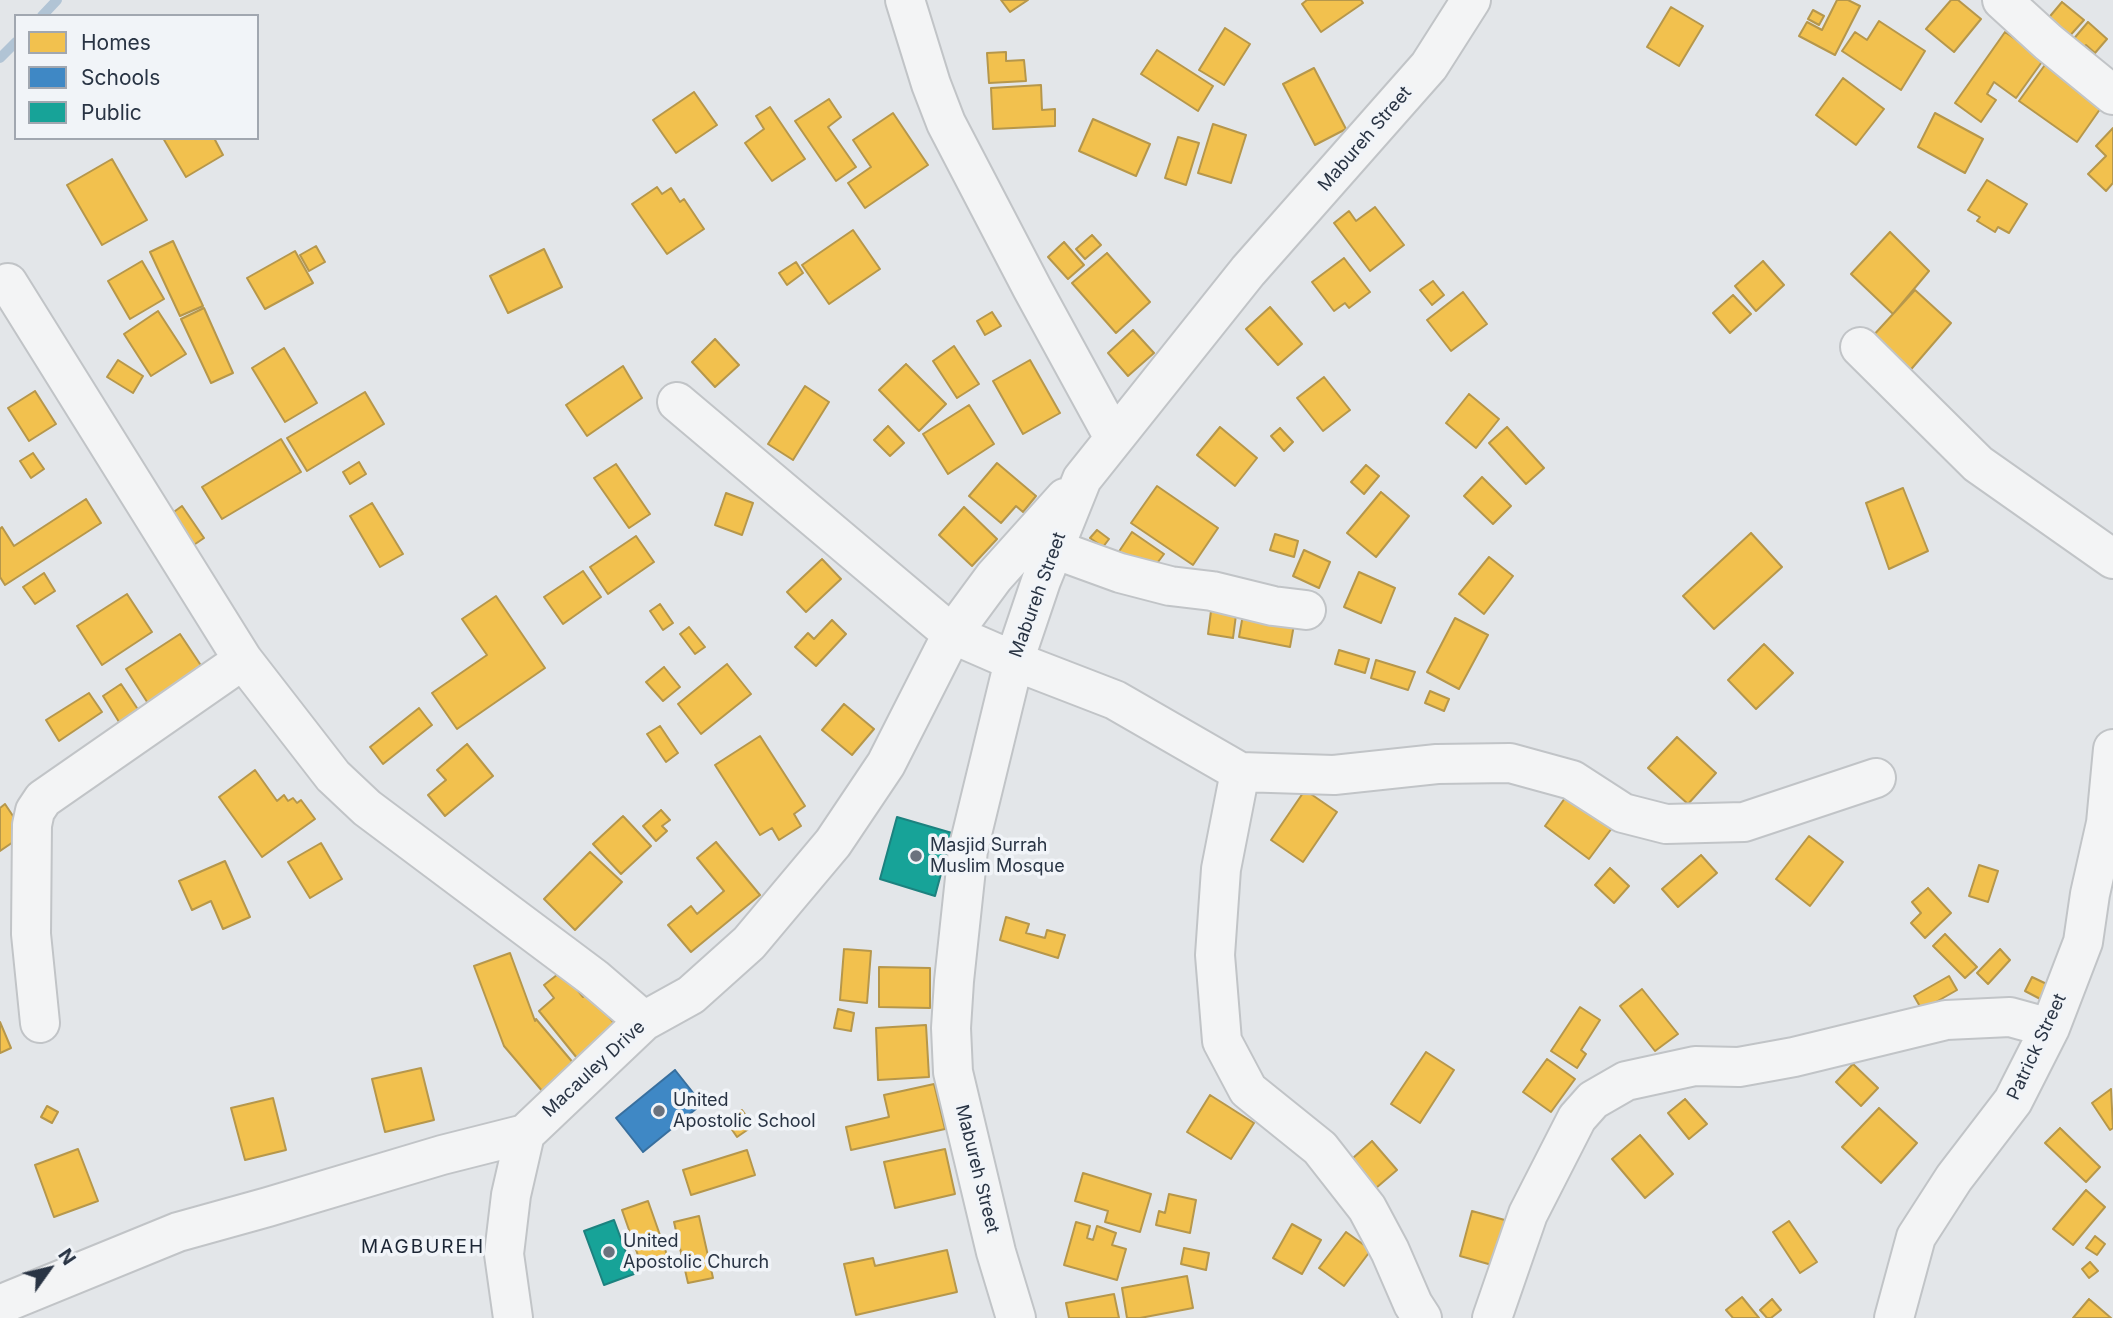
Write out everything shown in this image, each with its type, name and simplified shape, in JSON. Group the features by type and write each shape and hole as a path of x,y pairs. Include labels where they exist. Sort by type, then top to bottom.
{"street":[{"name":"Mabureh Street","path":"1016,1318 996,1252 953,1072 951,1028 968,850 1014,661 1041,581 1082,479 1248,271 1429,66 1471,0"},
{"path":"2002,0 2113,95"},
{"path":"905,1 946,123 1031,288 1114,438"},
{"path":"8,283 243,660 333,776 367,808 594,978 644,1021"},
{"path":"1860,347 1978,464 2113,559"},
{"path":"677,402 952,634 1115,700 1240,772 1334,775 1437,764 1510,763 1572,780 1623,813 1666,824 1744,822 1876,778"},
{"name":"Macauley Drive","path":"0,1307 178,1232 442,1154 525,1134 644,1021 691,995 749,943 833,843 886,764 952,634 994,577 1082,479"},
{"path":"1054,549 1120,573 1170,586 1212,591 1273,606 1306,610"},
{"path":"40,1023 31,934 32,825 35,811 43,799 243,660"},
{"name":"Patrick Street","path":"1894,1318 1916,1237 1954,1178 2013,1101 2050,1028 2082,942 2102,901 2113,749"},
{"path":"1240,772 1221,869 1215,955 1222,1041 1248,1090 1320,1148 1367,1208 1422,1318"},
{"path":"1492,1318 1528,1214 1577,1118 1593,1100 1626,1081 1695,1066 1739,1067 1794,1057 1946,1020 2010,1017 2050,1028"},
{"path":"513,1318 504,1254 511,1195 525,1134"}],"building: Homes":[{"path":"1001,0 1028,0 1010,12"},
{"path":"1307,0 1361,0 1363,3 1321,32 1302,4"},
{"path":"1837,0 1848,0 1860,6 1835,55 1799,36 1807,22 1822,30"},
{"path":"1951,0 1958,0 1981,19 1954,52 1926,29"},
{"path":"2062,2 2084,20 2067,39 2046,21"},
{"path":"1671,7 1703,26 1679,66 1647,47"},
{"path":"1813,10 1824,16 1819,25 1808,19"},
{"path":"1879,21 1925,51 1901,90 1842,51 1855,32 1867,40"},
{"path":"2088,22 2107,39 2095,53 2086,45 2081,51 2071,42"},
{"path":"1225,28 1250,44 1224,85 1199,70"},
{"path":"2005,32 2044,59 2016,98 1994,82 1987,94 1996,100 1981,122 1955,103"},
{"path":"1157,50 1213,86 1198,111 1141,74"},
{"path":"1006,52 1006,61 1024,60 1026,81 989,83 987,53"},
{"path":"2047,62 2105,102 2077,142 2019,101"},
{"path":"1314,68 1346,129 1315,145 1283,84"},
{"path":"1843,78 1884,109 1856,145 1816,115"},
{"path":"1041,85 1042,110 1055,109 1055,126 993,129 991,88"},
{"path":"694,92 717,125 676,153 653,120"},
{"path":"829,99 841,117 828,127 856,167 836,181 795,121"},
{"path":"770,107 805,159 772,181 745,143 764,129 756,116"},
{"path":"893,113 928,165 865,208 848,183 871,167 853,140"},
{"path":"1935,113 1983,139 1965,173 1918,147"},
{"path":"1093,119 1150,144 1136,176 1079,151"},
{"path":"1213,124 1246,135 1231,183 1198,173"},
{"path":"2113,128 2113,183 2106,191 2088,174 2106,156 2096,146"},
{"path":"1178,137 1199,143 1186,185 1165,178"},
{"path":"164,140 215,140 223,155 186,177"},
{"path":"112,159 147,220 102,245 67,185"},
{"path":"1987,180 2027,204 2009,233 1998,227 1995,232 1977,221 1980,217 1968,210"},
{"path":"657,187 662,194 671,188 680,202 684,199 704,229 667,254 632,204"},
{"path":"1375,207 1404,245 1370,271 1334,223 1349,211 1356,221"},
{"path":"853,230 880,269 829,304 802,265"},
{"path":"1890,232 1929,271 1893,314 1851,274"},
{"path":"1092,235 1101,245 1085,259 1076,249"},
{"path":"173,241 203,306 180,316 150,252"},
{"path":"1064,242 1084,265 1068,279 1048,257"},
{"path":"316,246 325,262 309,271 300,255"},
{"path":"544,249 562,287 508,313 490,276"},
{"path":"295,251 313,283 265,309 247,278"},
{"path":"1107,253 1150,302 1116,333 1072,283"},
{"path":"1344,258 1370,292 1349,308 1345,303 1334,311 1312,282"},
{"path":"142,261 164,299 130,319 108,281"},
{"path":"1763,261 1784,285 1756,311 1735,286"},
{"path":"796,262 803,273 787,285 779,273"},
{"path":"1433,281 1444,295 1432,305 1420,290"},
{"path":"1915,290 1951,323 1907,374 1871,338"},
{"path":"1463,292 1487,324 1451,351 1427,320"},
{"path":"1733,295 1751,314 1730,333 1713,313"},
{"path":"1270,307 1302,344 1278,365 1246,329"},
{"path":"204,308 233,373 211,383 181,319"},
{"path":"158,311 186,354 151,376 124,334"},
{"path":"992,312 1001,326 985,335 977,321"},
{"path":"1133,330 1154,353 1128,376 1108,353"},
{"path":"715,339 739,365 715,387 692,362"},
{"path":"954,346 979,384 957,398 933,361"},
{"path":"284,348 317,403 285,422 252,368"},
{"path":"118,360 143,376 133,393 107,377"},
{"path":"1030,360 1060,413 1023,434 993,381"},
{"path":"906,364 946,404 919,431 879,390"},
{"path":"623,366 642,398 587,436 566,405"},
{"path":"1324,377 1350,410 1323,431 1297,398"},
{"path":"805,386 829,402 793,460 768,444"},
{"path":"35,391 56,424 29,441 8,408"},
{"path":"365,392 384,424 307,471 287,438"},
{"path":"1469,394 1499,419 1476,448 1446,423"},
{"path":"969,405 994,444 948,474 923,434"},
{"path":"888,426 904,443 890,456 874,440"},
{"path":"1220,427 1257,458 1235,486 1197,455"},
{"path":"1507,427 1544,468 1526,484 1489,443"},
{"path":"1280,428 1293,442 1284,451 1271,436"},
{"path":"281,439 301,472 222,519 202,487"},
{"path":"33,453 44,469 31,478 20,461"},
{"path":"359,462 366,474 350,484 343,472"},
{"path":"997,463 1036,496 1023,512 1016,506 1001,523 969,496"},
{"path":"616,464 650,514 629,528 594,478"},
{"path":"1366,465 1379,476 1364,494 1351,482"},
{"path":"1482,477 1511,506 1493,524 1464,496"},
{"path":"1157,486 1218,528 1193,565 1131,523"},
{"path":"1903,488 1928,551 1889,569 1866,503"},
{"path":"1381,492 1409,516 1376,557 1347,533"},
{"path":"726,493 753,503 742,535 715,525"},
{"path":"86,499 101,523 5,585 0,577 0,529 2,527 14,546"},
{"path":"372,503 403,554 380,567 350,516"},
{"path":"182,506 204,538 185,551 164,519"},
{"path":"964,507 997,539 972,566 939,535"},
{"path":"1097,530 1109,539 1103,547 1090,538"},
{"path":"1132,532 1164,554 1149,574 1118,553"},
{"path":"1751,533 1782,567 1714,629 1683,596"},
{"path":"1275,534 1298,541 1294,557 1270,550"},
{"path":"636,536 654,562 608,594 590,567"},
{"path":"1304,550 1330,562 1319,588 1293,576"},
{"path":"1489,557 1513,576 1484,614 1459,594"},
{"path":"822,559 841,579 806,612 787,592"},
{"path":"583,571 601,597 563,624 544,597"},
{"path":"1359,572 1395,588 1381,623 1344,607"},
{"path":"44,573 55,591 35,604 23,587"},
{"path":"127,594 152,632 102,665 77,626"},
{"path":"496,596 545,668 457,729 432,693 487,655 462,619"},
{"path":"660,604 673,623 663,630 650,611"},
{"path":"1244,609 1295,619 1290,647 1239,637"},
{"path":"1211,611 1236,615 1233,638 1208,634"},
{"path":"1455,618 1488,635 1459,689 1427,672"},
{"path":"832,620 846,634 816,666 795,647 808,633 814,639"},
{"path":"689,627 705,647 695,654 680,634"},
{"path":"180,634 206,673 151,708 126,669"},
{"path":"1764,644 1793,673 1756,709 1728,680"},
{"path":"1339,650 1369,659 1365,673 1335,664"},
{"path":"1376,660 1415,672 1408,690 1371,678"},
{"path":"727,664 751,694 701,734 678,704"},
{"path":"664,667 680,687 663,701 646,682"},
{"path":"121,684 143,717 124,730 103,696"},
{"path":"1430,691 1449,699 1444,711 1425,703"},
{"path":"89,693 102,712 59,741 46,720"},
{"path":"844,704 874,729 852,755 822,730"},
{"path":"419,708 432,725 383,764 370,747"},
{"path":"660,726 678,753 666,762 647,734"},
{"path":"760,736 805,806 794,814 801,826 779,840 772,828 760,835 715,765"},
{"path":"1677,737 1716,773 1688,804 1648,768"},
{"path":"467,744 493,776 445,816 428,795 446,780 437,770"},
{"path":"255,770 277,801 284,795 288,801 293,798 297,803 301,800 315,819 262,857 219,797"},
{"path":"1305,790 1337,812 1303,862 1271,840"},
{"path":"1570,791 1615,824 1589,859 1545,826"},
{"path":"5,804 25,834 0,851 0,808"},
{"path":"661,810 670,820 662,826 667,831 656,841 643,826"},
{"path":"623,816 651,846 621,874 593,844"},
{"path":"1809,836 1843,862 1810,906 1776,879"},
{"path":"716,842 760,895 691,952 668,925 691,906 697,914 724,891 697,858"},
{"path":"321,843 342,879 310,898 288,862"},
{"path":"590,852 622,882 575,930 544,899"},
{"path":"1701,855 1717,873 1678,907 1662,889"},
{"path":"225,861 250,917 223,929 211,901 192,910 179,881"},
{"path":"1979,865 1998,871 1988,902 1969,896"},
{"path":"1610,868 1629,886 1614,903 1595,885"},
{"path":"1928,888 1951,913 1925,938 1911,923 1921,913 1912,902"},
{"path":"1006,917 1029,924 1026,933 1045,938 1047,930 1065,935 1058,958 1000,940"},
{"path":"1945,934 1977,967 1965,978 1933,946"},
{"path":"844,949 871,951 867,1003 840,1000"},
{"path":"2000,949 2010,960 1988,984 1977,973"},
{"path":"510,953 535,1021 536,1019 575,1065 543,1092 504,1046 474,966"},
{"path":"879,967 930,968 930,1008 879,1007"},
{"path":"562,971 583,997 589,992 616,1026 577,1058 539,1011 554,998 544,985"},
{"path":"1949,976 1957,990 1922,1010 1914,996"},
{"path":"2032,977 2053,987 2046,1002 2025,991"},
{"path":"1642,989 1678,1034 1655,1051 1620,1006"},
{"path":"1580,1007 1600,1020 1581,1050 1586,1054 1577,1068 1551,1051"},
{"path":"838,1009 854,1013 851,1031 834,1028"},
{"path":"0,1022 11,1048 0,1053"},
{"path":"926,1025 929,1077 878,1080 876,1028"},
{"path":"1426,1052 1454,1070 1420,1123 1391,1104"},
{"path":"1547,1059 1575,1079 1551,1112 1523,1092"},
{"path":"1853,1064 1878,1088 1861,1106 1836,1082"},
{"path":"421,1068 434,1120 385,1132 372,1079"},
{"path":"934,1084 945,1129 851,1150 846,1127 889,1117 884,1095"},
{"path":"2111,1089 2113,1128 2110,1130 2092,1103"},
{"path":"1210,1095 1254,1123 1231,1159 1187,1132"},
{"path":"273,1098 286,1150 245,1160 231,1108"},
{"path":"1685,1099 1707,1124 1689,1139 1668,1113"},
{"path":"47,1106 58,1112 52,1123 41,1117"},
{"path":"1879,1108 1917,1143 1881,1183 1842,1147"},
{"path":"742,1110 753,1126 737,1137 726,1121"},
{"path":"2060,1128 2100,1167 2086,1182 2045,1143"},
{"path":"1640,1135 1673,1174 1645,1198 1612,1159"},
{"path":"1372,1141 1397,1170 1369,1194 1344,1166"},
{"path":"78,1149 98,1201 54,1217 35,1165"},
{"path":"945,1149 955,1194 895,1208 884,1162"},
{"path":"747,1150 755,1175 691,1195 683,1170"},
{"path":"1083,1173 1151,1194 1140,1232 1105,1222 1108,1211 1075,1201"},
{"path":"2086,1190 2105,1207 2073,1245 2053,1229"},
{"path":"1169,1194 1196,1200 1190,1233 1156,1225 1159,1211 1165,1213"},
{"path":"648,1201 667,1255 641,1264 622,1210"},
{"path":"1472,1211 1512,1222 1499,1267 1460,1256"},
{"path":"699,1216 713,1278 688,1283 674,1222"},
{"path":"1789,1221 1817,1262 1800,1273 1773,1232"},
{"path":"1076,1222 1090,1226 1087,1238 1093,1240 1097,1226 1116,1233 1112,1245 1126,1249 1117,1280 1064,1265"},
{"path":"1292,1224 1321,1240 1302,1274 1273,1258"},
{"path":"1346,1232 1371,1250 1344,1286 1319,1268"},
{"path":"2095,1236 2105,1244 2097,1255 2086,1248"},
{"path":"1184,1248 1209,1253 1206,1270 1181,1264"},
{"path":"947,1250 957,1292 856,1315 844,1264 873,1258 875,1266"},
{"path":"2090,1262 2098,1271 2089,1278 2082,1269"},
{"path":"1187,1276 1193,1308 1127,1318 1122,1288"},
{"path":"1114,1294 1119,1318 1069,1318 1066,1303"},
{"path":"1742,1297 1759,1318 1733,1318 1726,1310"},
{"path":"1772,1299 1781,1310 1767,1318 1760,1310"},
{"path":"2089,1299 2111,1318 2073,1318"}],"building: Schools":[{"name":"United Apostolic School","path":"675,1070 702,1104 643,1152 616,1118"}],"building: Public":[{"name":"Masjid Surrah Muslim Mosque","path":"897,817 952,833 935,896 880,879"},
{"name":"United Apostolic Church","path":"614,1220 634,1274 604,1285 584,1231"}],"waterway":[{"path":"44,14 57,0"},
{"path":"0,58 14,44"}],"place":[{"name":"Masjid Surrah Muslim Mosque","path":"916,856"},
{"name":"United Apostolic School","path":"659,1111"},
{"name":"United Apostolic Church","path":"609,1252"}],"district":[{"name":"MAGBUREH","path":"423,1247"}]}
